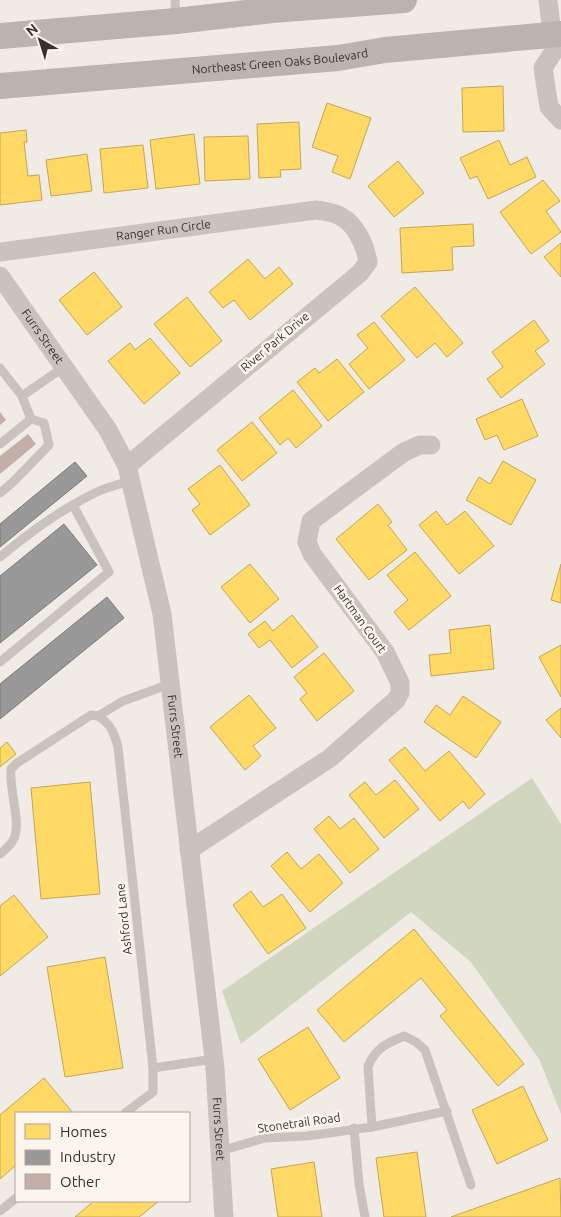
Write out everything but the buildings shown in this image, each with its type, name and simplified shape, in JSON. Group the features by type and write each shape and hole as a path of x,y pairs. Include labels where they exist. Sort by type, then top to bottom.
{"main road":[{"path":"0,36 176,11 272,10 403,0"},
{"name":"Northeast Green Oaks Boulevard","path":"0,86 338,58 385,50 557,44"}],"street":[{"path":"548,0 557,44 542,68 548,107 561,120"},
{"name":"Ranger Run Circle","path":"0,252 316,210 326,211"},
{"name":"River Park Drive","path":"129,473 360,273 368,262 366,251 356,231 340,216 326,211"},
{"name":"Furrs Street","path":"0,276 108,430 129,473 162,614 214,1059 224,1217"},
{"name":"Hartman Court","path":"189,850 330,758 396,700 400,693 400,683 385,652 312,554 307,542 311,521 404,452 420,445 431,445"}],"lane":[{"path":"22,396 64,367"},
{"path":"0,368 22,396 31,420"},
{"path":"0,444 31,420"},
{"path":"0,493 14,482 49,445 44,423 31,420"},
{"path":"0,558 35,528 129,473"},
{"path":"0,662 109,572 73,505"},
{"path":"0,854 6,850 15,837 16,814 10,780 11,769 17,763 91,715 98,716 123,701 170,684"},
{"name":"Ashford Lane","path":"98,716 108,722 114,732 118,747 153,1068 153,1092 126,1112"},
{"path":"372,1126 368,1066 372,1058 386,1043 404,1036 416,1042 425,1050 471,1185"},
{"path":"153,1068 214,1059"},
{"name":"Stonetrail Road","path":"220,1151 265,1138 307,1136 372,1126 447,1111"},
{"path":"354,1128 359,1184 365,1217"},
{"path":"0,1211 15,1199"}],"green space":[{"path":"532,778 561,824 561,1114 539,1059 471,962 411,912 241,1044 222,991"}]}
